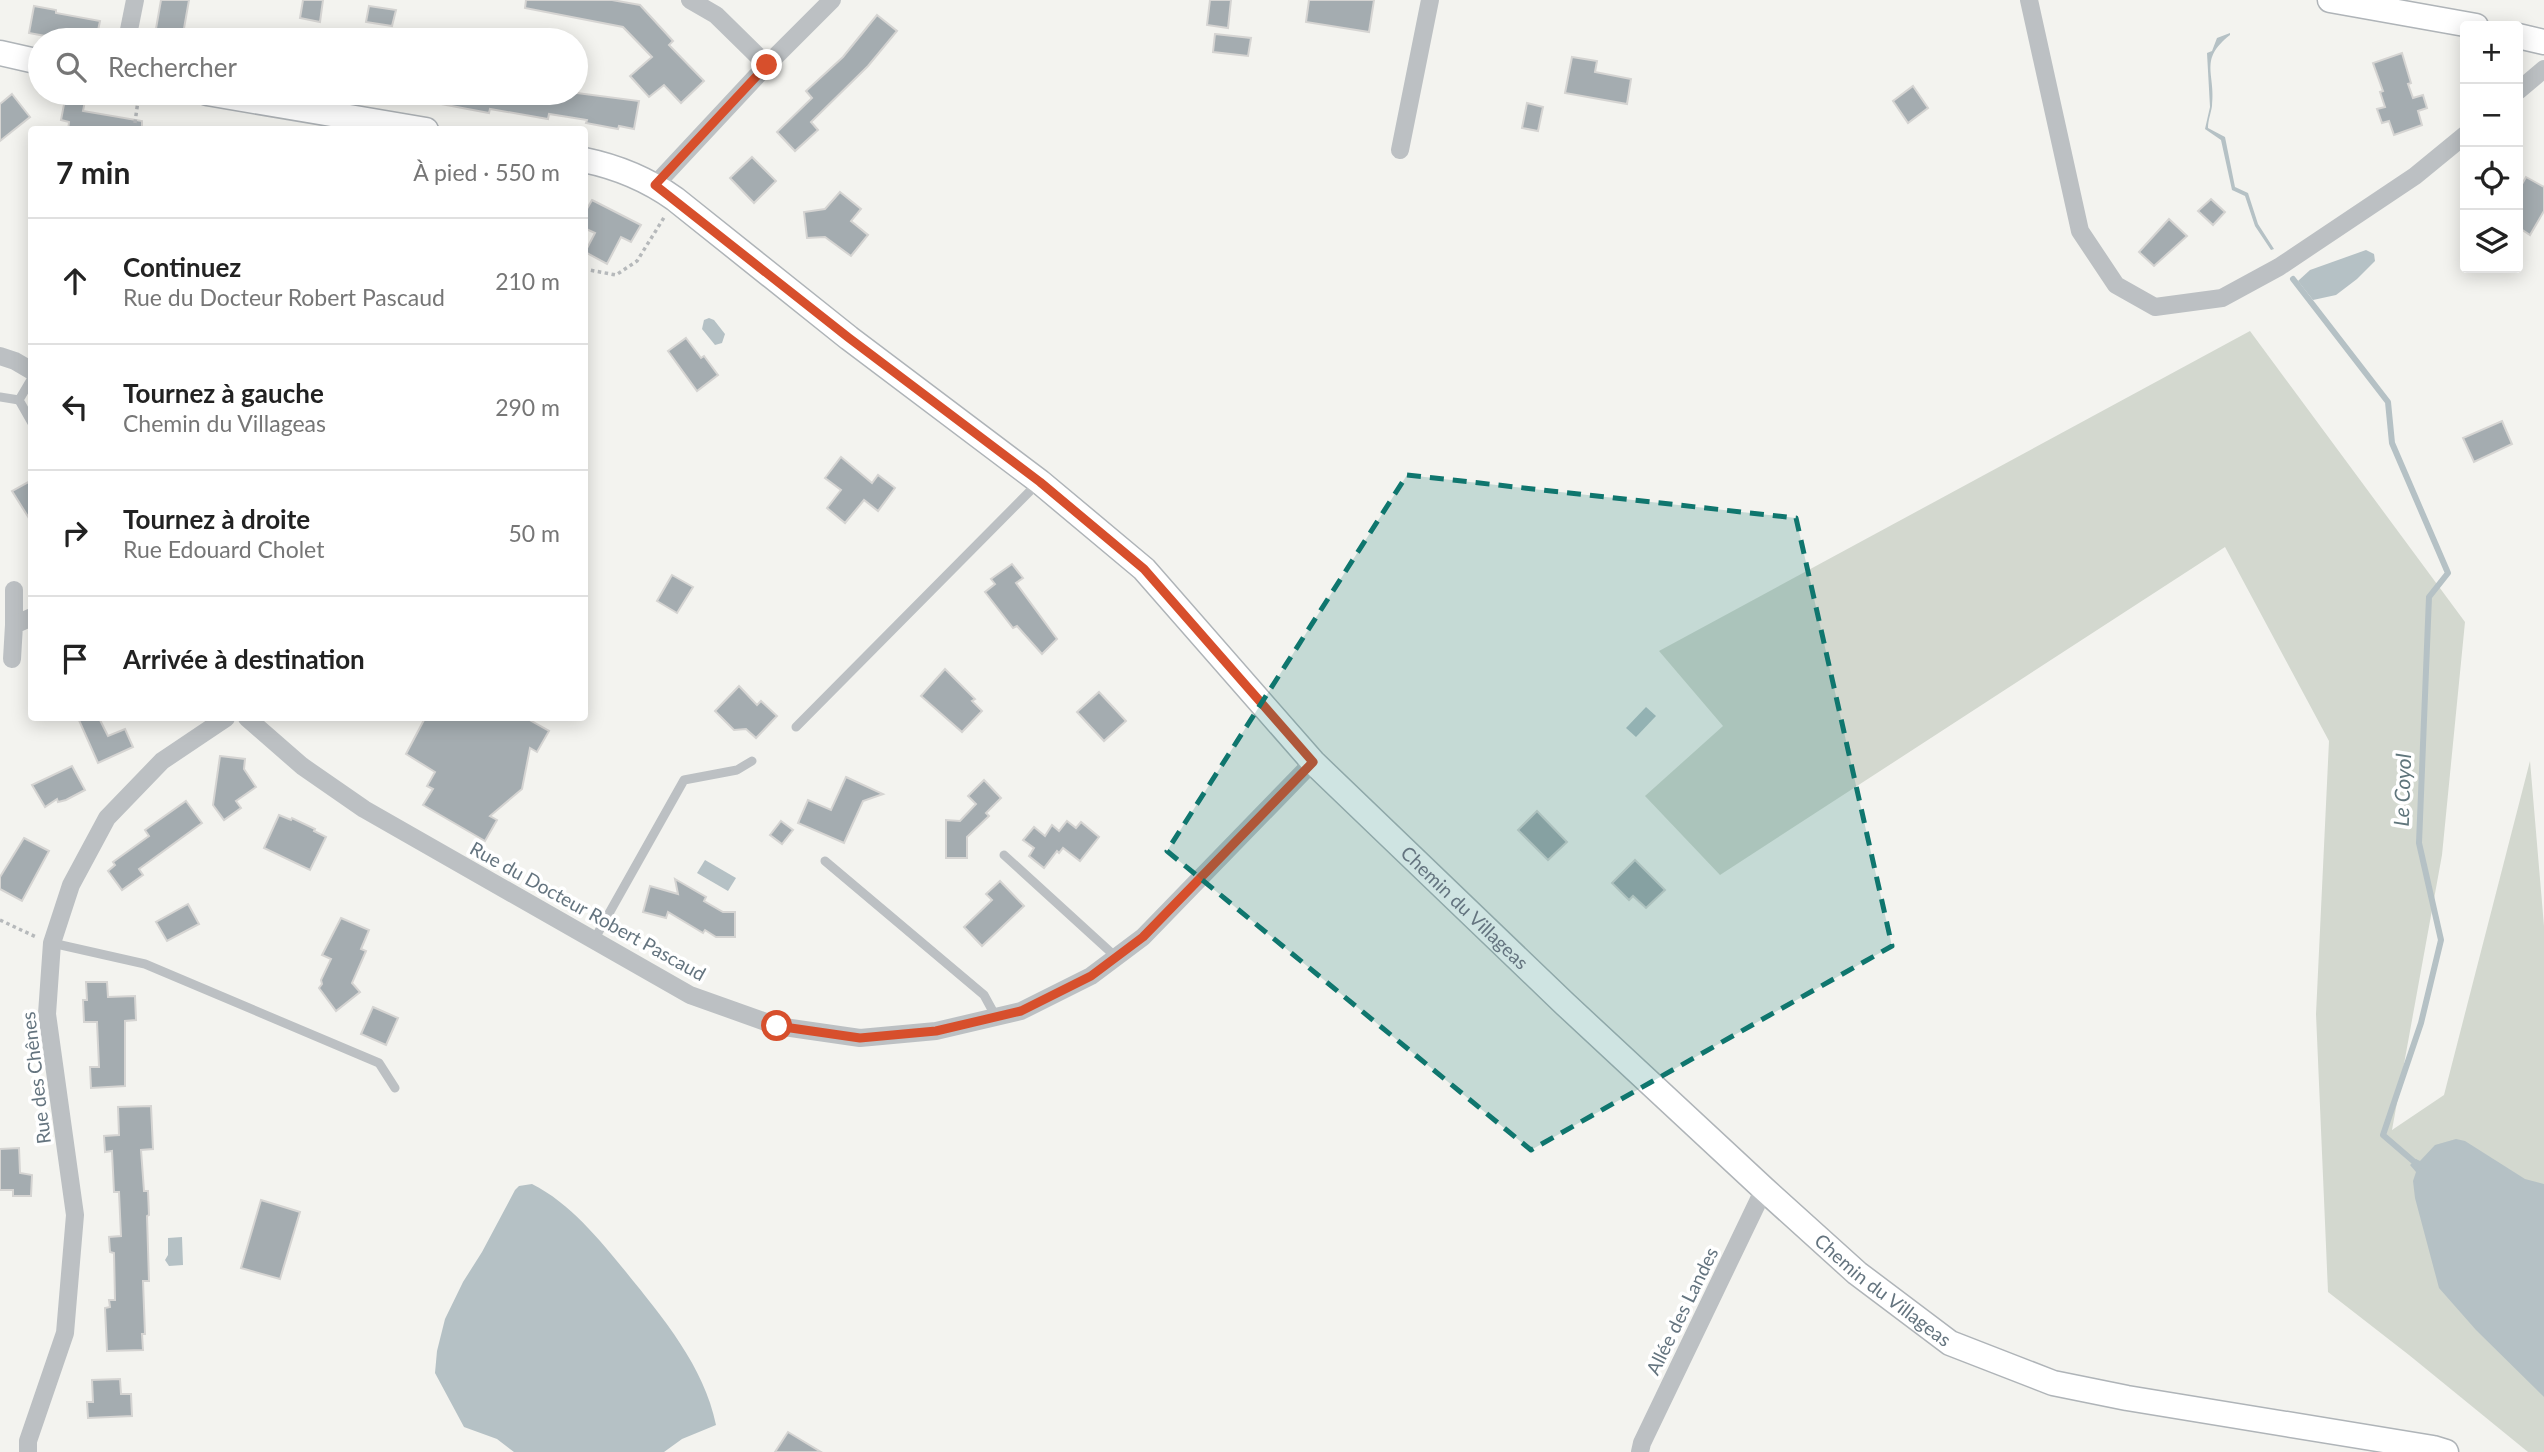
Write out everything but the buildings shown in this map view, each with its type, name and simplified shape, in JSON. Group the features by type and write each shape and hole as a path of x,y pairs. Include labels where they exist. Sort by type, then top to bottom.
{"street":[{"path":"129,28 135,0"},
{"path":"690,0 716,15 767,65"},
{"path":"655,185 832,0"},
{"path":"1400,150 1430,0"},
{"path":"2029,0 2080,231 2116,285 2155,307 2222,298 2279,267 2415,176 2460,139"},
{"path":"2330,0 2460,23"},
{"path":"2523,37 2544,42"},
{"path":"0,53 28,59"},
{"path":"2523,87 2544,69"},
{"path":"278,105 402,126"},
{"name":"Chemin du Villageas","path":"588,161 611,166 655,185 675,199 849,338 1040,482 1144,569 1313,762 1565,1004 1857,1273 1950,1343 2053,1383 2446,1452"},
{"path":"0,345 8,358 28,369"},
{"path":"12,659 14,590"},
{"path":"14,625 28,619"},
{"name":"Rue des Chênes","path":"28,1452 28,1441 65,1333 75,1215 47,1014 52,943 71,885 107,818 162,761 222,721"},
{"name":"Rue du Docteur Robert Pascaud","path":"250,721 302,766 364,809 690,995 777,1026 860,1038 936,1031 1021,1011 1091,976 1143,937 1313,762"},
{"name":"Allée des Landes","path":"1640,1452 1764,1189"}],"lane":[{"path":"19,400 28,385"},
{"path":"0,397 19,400"},
{"path":"19,400 28,417"},
{"path":"796,727 1040,482"},
{"path":"594,940 684,780 737,770 752,761"},
{"path":"1004,855 1116,957"},
{"path":"825,861 984,995 996,1017"},
{"path":"52,943 145,964 379,1063 395,1088"}],"path":[{"path":"135,126 137,105"},
{"path":"588,270 616,275 637,261 675,199"},
{"path":"0,920 52,943"}],"highlighted area":[{"path":"1407,475 1796,518 1892,946 1531,1150 1167,851"}],"shaded area":[{"path":"2230,33 2214,52 2211,60 2213,94 2208,128 2225,137 2235,187 2248,193 2258,224 2274,249 2271,250 2255,226 2245,196 2232,190 2221,140 2205,129 2210,107 2207,53 2212,51 2217,38"},
{"path":"2366,250 2374,254 2375,261 2336,295 2313,300 2298,281 2310,270"},
{"path":"704,320 714,320 725,334 722,343 715,345 702,329"},
{"path":"2250,331 2465,622 2442,855 2392,1130 2444,1095 2530,761 2544,926 2544,1452 2528,1452 2328,1292 2316,1014 2329,741 2225,547 1720,875 1645,796 1723,726 1659,651"},
{"path":"1646,707 1656,716 1636,737 1626,728"},
{"path":"705,860 736,878 728,891 697,873"},
{"path":"2456,1139 2465,1141 2525,1179 2544,1184 2544,1397 2476,1330 2439,1288 2415,1198 2413,1181 2416,1172 2410,1165 2416,1159 2420,1161 2435,1145"},
{"path":"532,1184 559,1201 583,1223 654,1307 692,1363 710,1403 716,1425 682,1439 664,1452 514,1452 497,1439 464,1427 435,1373 445,1319 515,1190 519,1186"},
{"path":"182,1237 183,1265 169,1266 165,1260 168,1255 168,1238"}],"waterway":[{"name":"Le Coyol","path":"2293,279 2388,402 2392,443 2448,573 2429,597 2419,843 2441,940 2421,1023 2383,1135 2419,1166"}],"route":[{"path":"767,65 655,185 849,338 1040,482 1144,569 1313,762 1143,937 1091,976 1021,1011 936,1031 860,1038 777,1026"}]}
